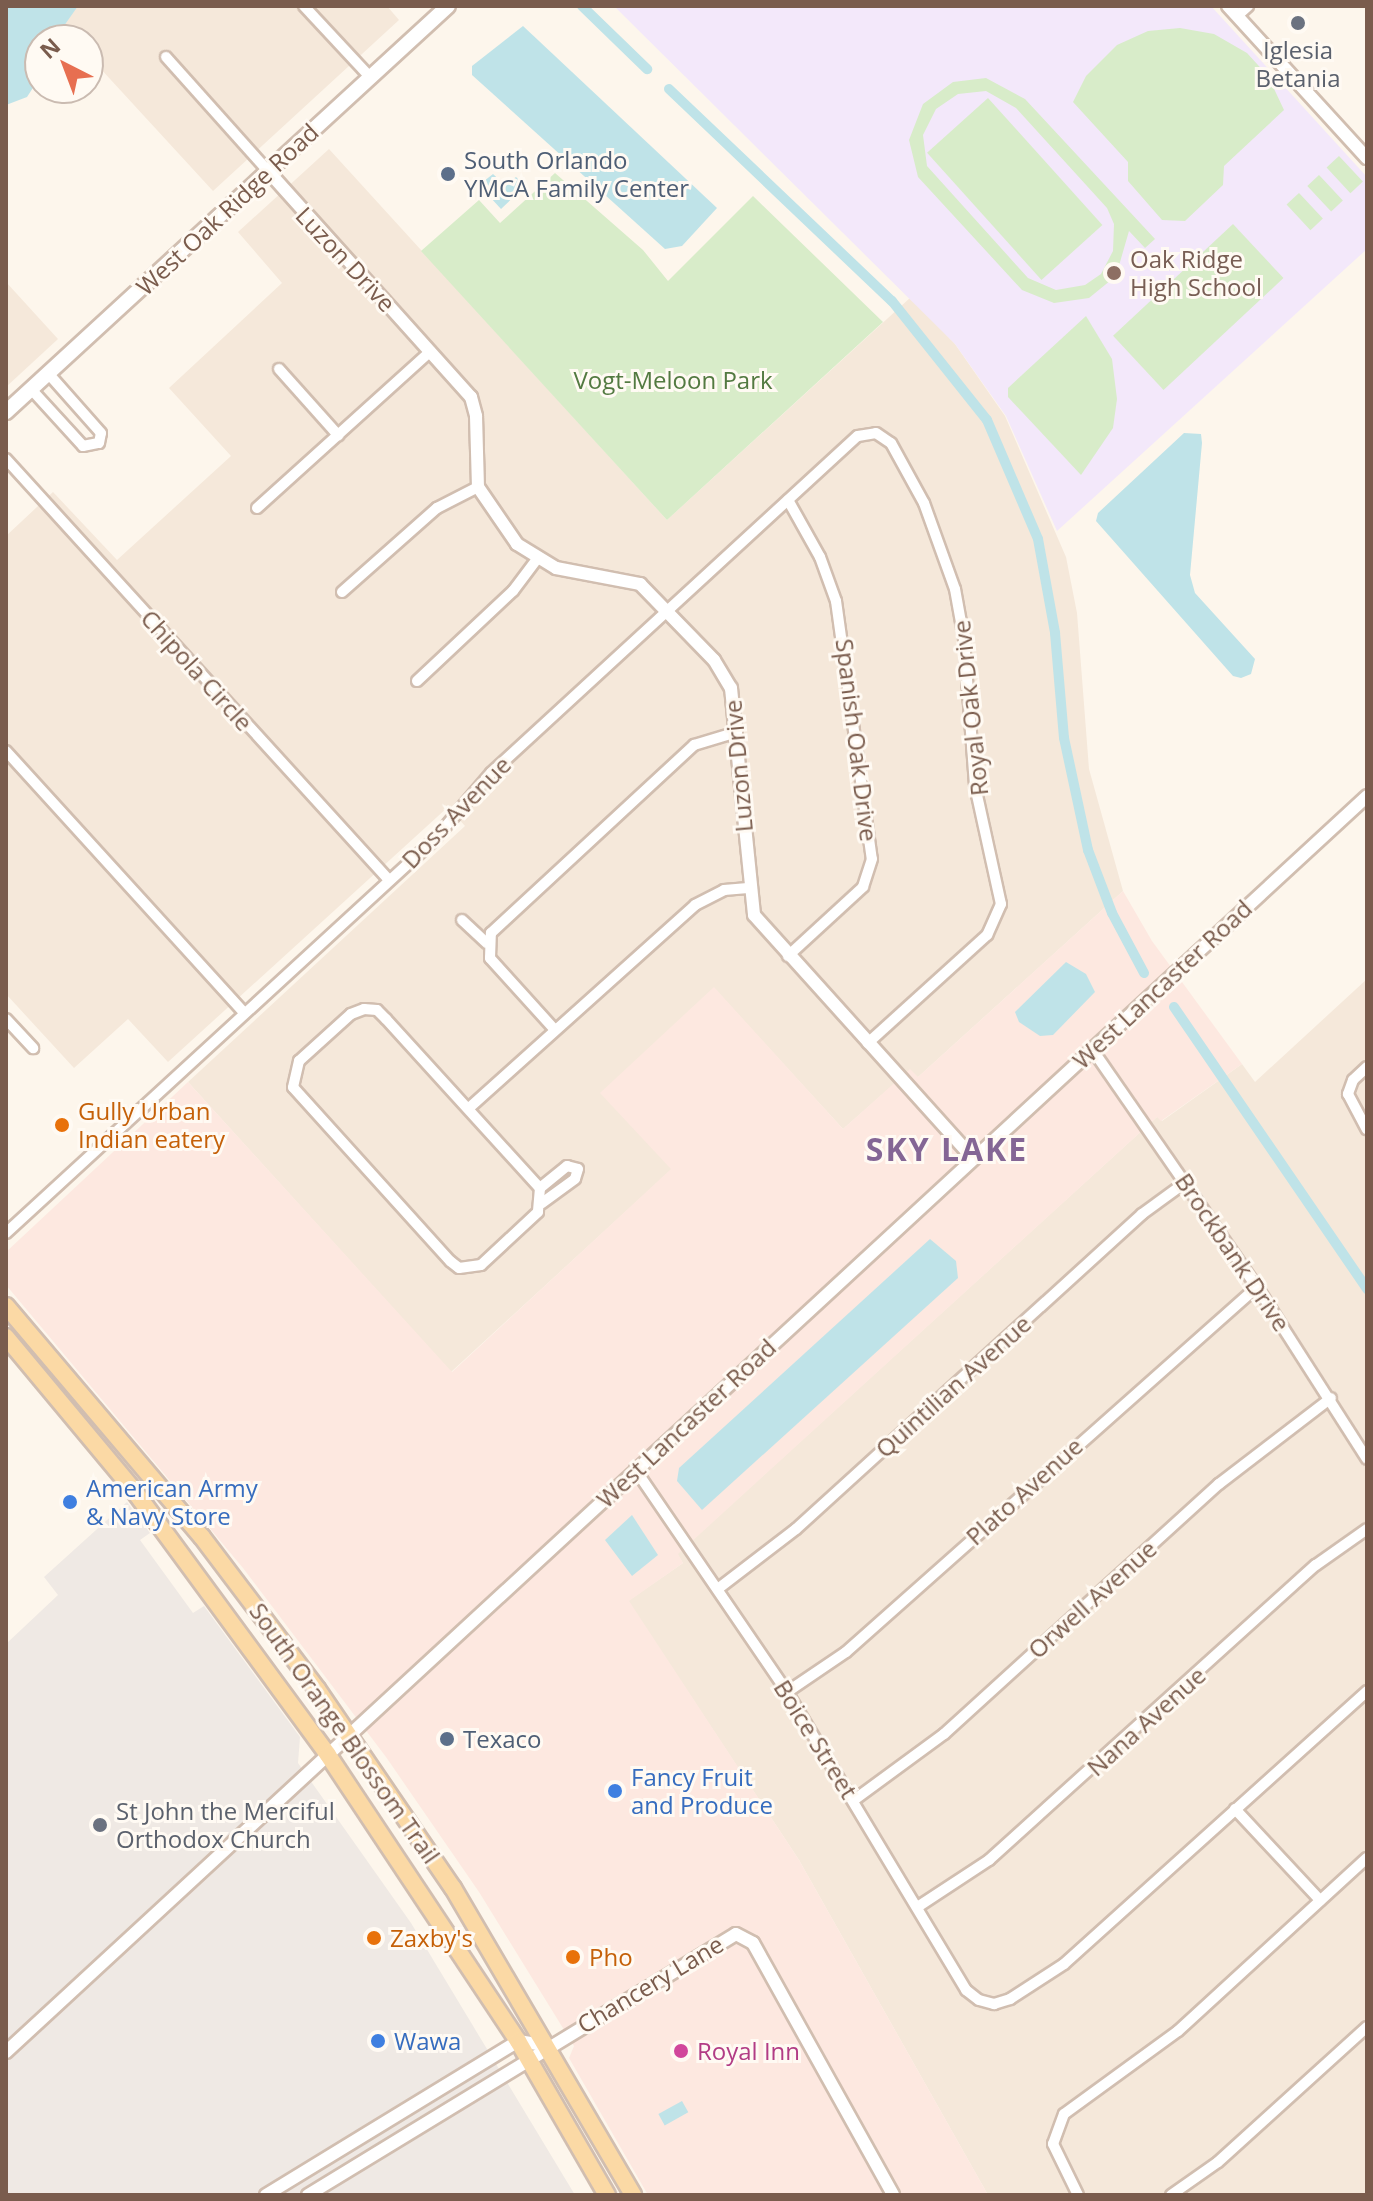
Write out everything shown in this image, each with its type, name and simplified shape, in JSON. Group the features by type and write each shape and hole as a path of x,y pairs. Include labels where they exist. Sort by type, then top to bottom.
{"main road":[{"name":"West Oak Ridge Road","path":"6,412 448,6"},
{"name":"South Orange Blossom Trail","path":"6,1306 244,1590 350,1736 453,1888 633,2195"},
{"name":"South Orange Blossom Trail","path":"6,1337 67,1408 328,1755 518,2041 607,2195"},
{"path":"67,1408 77,1406 98,1414"}],"street":[{"path":"304,6 370,77"},
{"path":"1248,6 1233,11 1367,158"},
{"path":"166,57 268,171"},
{"name":"Luzon Drive","path":"268,171 471,397 476,416 478,487 498,523 536,560 640,584 714,660 731,688 748,888 754,915 973,1158"},
{"path":"257,508 431,351"},
{"path":"279,369 338,435"},
{"path":"31,389 83,446 99,443 101,433 48,373"},
{"name":"Doss Avenue","path":"6,1233 434,840 491,773 858,436 876,433"},
{"name":"Royal Oak Drive","path":"868,1043 987,935 1001,904 975,786 964,639 955,589 924,503 891,443 876,433"},
{"name":"Chipola Circle","path":"6,459 389,880"},
{"path":"342,592 437,508 478,487"},
{"name":"Spanish Oak Drive","path":"788,500 820,557 836,601 872,859 863,887 788,956"},
{"path":"417,681 513,591 536,560"},
{"path":"487,943 498,924 694,745 737,732"},
{"path":"6,751 244,1013"},
{"name":"West Lancaster Road","path":"6,2052 1367,796"},
{"path":"469,1108 695,905 724,890 748,888"},
{"path":"462,920 487,943 494,963 555,1030"},
{"path":"540,1188 567,1166 578,1169 575,1179 542,1203 512,1237 481,1265 459,1268 293,1087 299,1061 351,1014 377,1010 540,1188 542,1203"},
{"path":"6,1019 33,1048"},
{"name":"Brockbank Drive","path":"1092,1049 1257,1287 1331,1398 1367,1459"},
{"path":"1367,1067 1353,1080 1351,1105 1367,1129"},
{"name":"Quintilian Avenue","path":"719,1588 796,1529 1142,1214 1186,1182"},
{"name":"Plato Avenue","path":"787,1692 846,1652 1257,1287"},
{"name":"Orwell Avenue","path":"854,1800 944,1734 1219,1484 1331,1398"},
{"name":"Boice Street","path":"635,1469 787,1692 919,1906 966,1990 994,2004 1018,1995 1064,1964 1235,1809"},
{"name":"Nana Avenue","path":"919,1906 989,1860 1316,1565 1367,1529"},
{"path":"1320,1900 1235,1809 1367,1691"},
{"path":"1078,2195 1059,2159 1054,2132 1064,2114 1178,2031 1367,1858"},
{"name":"Chancery Lane","path":"548,2046 719,1941 743,1936 753,1943 893,2195"},
{"path":"1171,2195 1218,2162 1367,2027"},
{"path":"266,2195 518,2041 548,2046"},
{"path":"308,2195 548,2046"}],"shaded area":[{"path":"43,6 387,6 399,20 213,191 104,72 104,24 59,24"},
{"name":"Oak Ridge High School","path":"614,6 1211,6 1367,177 1367,249 1057,531 1006,416 955,344"},
{"path":"329,149 667,520 911,297 955,344 1005,416 1066,557 1077,613 1089,769 1123,891 917,1078 910,1070 843,1129 714,988 672,1169 451,1372 188,1082 465,826 448,807 168,1062 128,1019 74,1068 6,994 6,536 53,492 117,560 231,456 169,388 282,283 238,232"},
{"path":"6,282 58,339 6,387"},
{"path":"1123,891 1152,941 1242,1064 1161,1121 1157,1117 678,1554 683,1563 629,1601 799,1860 988,2195 648,2195 569,2058 574,2046 479,1892 386,1757 243,1568 6,1285 6,1252 188,1082 452,1372 671,1169 600,1093 714,987 843,1129 910,1069 918,1077"},
{"path":"1367,979 1367,2195 988,2195 799,1860 628,1601 683,1563 677,1554 1158,1116 1162,1121 1242,1064 1255,1082"},
{"path":"127,1502 150,1533 140,1540 193,1613 204,1606 300,1737 298,1763 411,1923 575,2195 6,2195 6,1644 58,1595 44,1577"}],"green space":[{"path":"1180,28 1214,34 1247,53 1268,76 1284,110 1224,166 1223,185 1185,221 1162,220 1128,181 1128,162 1073,102 1086,76 1117,45 1148,31"},
{"path":"986,78 1025,99 1155,239 1145,248 1129,231 1116,276 1089,298 1054,303 1022,290 918,177 909,140 923,104 953,82","holes":["986,91 1016,108 1107,208 1114,224 1113,251 1101,274 1085,285 1056,290 1028,278 927,166 923,135 936,109 958,94"]},
{"path":"988,98 1102,225 1041,280 927,153"},
{"path":"1339,156 1363,182 1350,193 1327,168"},
{"name":"Vogt-Meloon Park","path":"555,173 643,250 668,281 753,196 883,322 667,520 421,251 479,200 500,223"},
{"path":"1319,175 1343,201 1331,212 1307,186"},
{"path":"1299,193 1323,219 1310,230 1287,205"},
{"path":"1233,224 1283,278 1164,390 1113,336"},
{"path":"1086,316 1112,359 1117,399 1113,428 1081,475 1008,397 1008,388"}],"water":[{"path":"6,6 78,6 65,24 24,24 24,98 6,105"},
{"path":"523,26 717,208 682,246 665,249 472,75 472,66"},
{"path":"493,174 505,185 516,177 525,186 501,209 479,185"},
{"path":"1184,433 1201,434 1202,443 1190,575 1195,593 1255,659 1251,674 1241,678 1233,676 1096,521 1098,513"},
{"path":"1066,962 1086,974 1095,992 1053,1035 1040,1036 1019,1022 1015,1012"},
{"path":"930,1239 956,1261 958,1278 702,1510 677,1481 679,1468"},
{"path":"632,1515 658,1555 632,1576 605,1540"},
{"path":"682,2101 688,2112 665,2125 658,2114"}],"waterway":[{"path":"582,6 647,69"},
{"path":"669,89 892,301 987,420 1038,539 1055,633 1064,738 1088,850 1112,913 1144,973"},
{"path":"1174,1007 1367,1289"}],"place":[{"name":"Iglesia Betania","path":"1298,23"},
{"name":"South Orlando YMCA Family Center","path":"448,174"},
{"name":"Oak Ridge High School","path":"1114,273"},
{"name":"Gully Urban Indian eatery","path":"62,1125"},
{"name":"American Army & Navy Store","path":"70,1502"},
{"name":"Texaco","path":"447,1739"},
{"name":"Fancy Fruit and Produce","path":"615,1791"},
{"name":"St John the Merciful Orthodox Church","path":"100,1825"},
{"name":"Zaxby's","path":"374,1938"},
{"name":"Pho","path":"573,1957"},
{"name":"Wawa","path":"378,2041"},
{"name":"Royal Inn","path":"681,2051"}],"district":[{"name":"SKY LAKE","path":"947,1149"}]}
